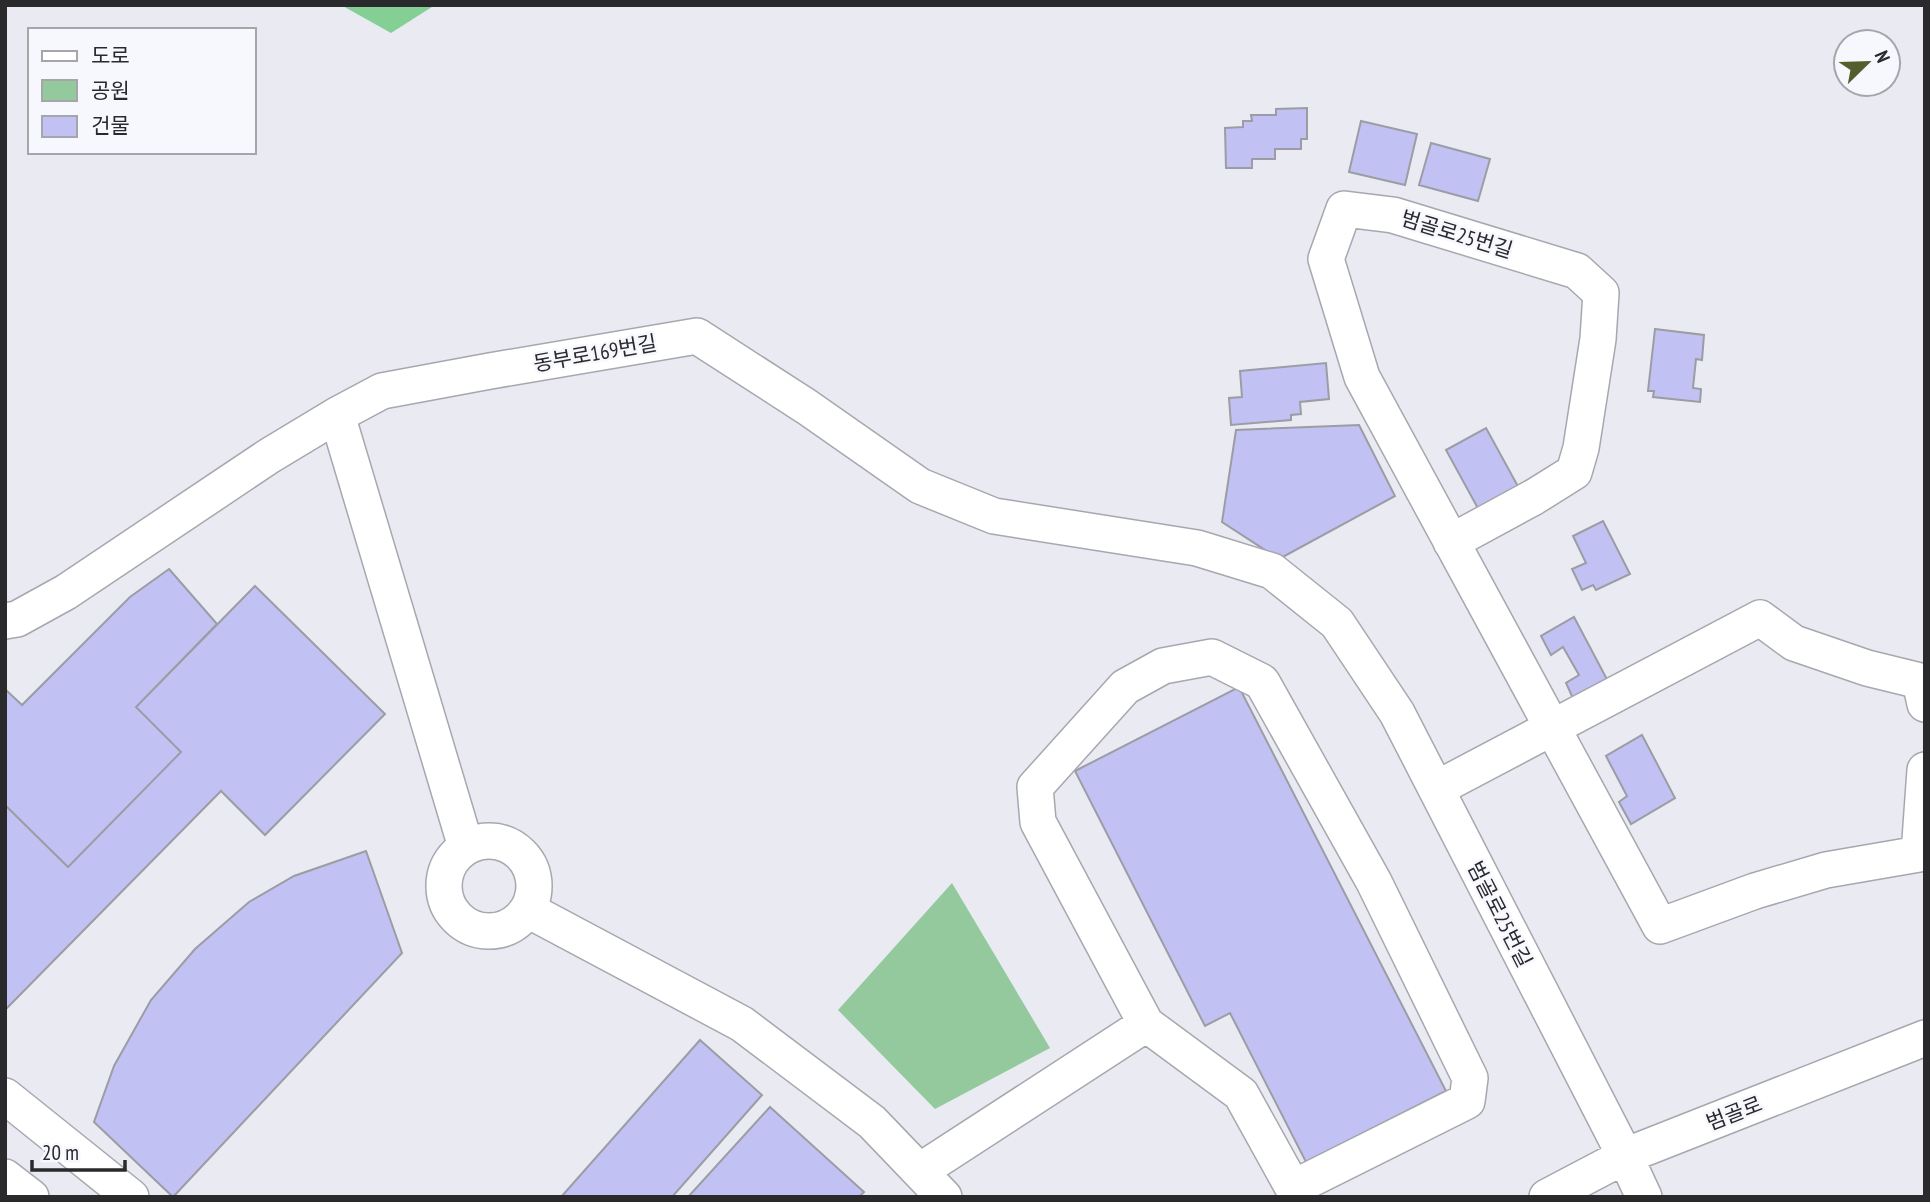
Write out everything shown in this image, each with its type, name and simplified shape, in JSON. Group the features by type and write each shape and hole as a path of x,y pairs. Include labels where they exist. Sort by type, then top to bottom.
{"street":[{"name":"범골로25번길","path":"1451,542 1574,472 1581,448 1598,340 1601,293 1577,271 1393,215 1344,209 1326,259 1362,377 1451,542 1660,926 1755,891 1826,870 1919,854 1925,770"},
{"name":"동부로169번길","path":"5,621 17,619 66,592 269,456 382,391 698,336 807,407 920,486 994,516 1197,548 1272,571 1337,623 1397,713 1436,789"},
{"path":"337,415 466,847"},
{"path":"1436,789 1760,618 1794,643 1867,668 1920,681 1925,704"},
{"path":"1212,657 1262,682 1374,882 1470,1078 1467,1101 1295,1192 1241,1094 1146,1024 1038,822 1035,788 1125,687 1163,666 1212,657"},
{"name":"범골로25번길","path":"1436,789 1644,1197"},
{"path":"495,841 521,854 530,867 534,881 528,910 506,929 491,932 476,930 452,913 444,884 454,857 466,847 495,841"},
{"path":"528,910 742,1024 872,1122 944,1197"},
{"path":"920,1171 1146,1024"},
{"name":"범골로","path":"1548,1197 1625,1156 1925,1038"},
{"path":"5,1096 131,1197"},
{"path":"5,1177 31,1197"}],"green space":[{"path":"341,5 435,5 391,33"},
{"path":"952,883 1050,1048 935,1109 838,1010"}],"building":[{"path":"1307,108 1307,139 1301,139 1301,149 1275,149 1275,159 1252,159 1252,168 1226,168 1225,128 1243,127 1243,121 1252,121 1251,115 1276,115 1276,109"},
{"path":"1361,121 1417,134 1405,185 1349,172"},
{"path":"1431,143 1490,159 1478,201 1419,185"},
{"path":"1655,329 1704,335 1702,360 1696,359 1693,388 1701,389 1700,402 1653,397 1654,391 1648,391"},
{"path":"1326,363 1329,399 1300,402 1301,414 1291,415 1291,420 1231,425 1229,398 1242,397 1240,371"},
{"path":"1359,425 1395,496 1279,559 1222,522 1236,430"},
{"path":"1486,428 1520,490 1480,512 1446,450"},
{"path":"1603,521 1630,574 1596,590 1593,585 1582,590 1572,569 1586,563 1573,536"},
{"path":"169,569 217,624 136,707 181,752 68,867 5,805 5,689 22,705 130,597"},
{"path":"255,586 385,714 265,835 221,791 5,1010 5,805 68,867 181,752 136,707"},
{"path":"1574,617 1610,685 1575,703 1566,683 1579,675 1563,647 1551,655 1541,636"},
{"path":"1239,687 1446,1091 1306,1162 1230,1013 1205,1026 1075,771"},
{"path":"1642,735 1675,798 1631,824 1619,802 1627,796 1606,756"},
{"path":"366,851 402,953 173,1197 94,1122 114,1066 151,1000 195,949 249,902 294,876"},
{"path":"700,1040 762,1095 672,1197 561,1197"},
{"path":"770,1107 864,1192 859,1197 688,1197"}]}
